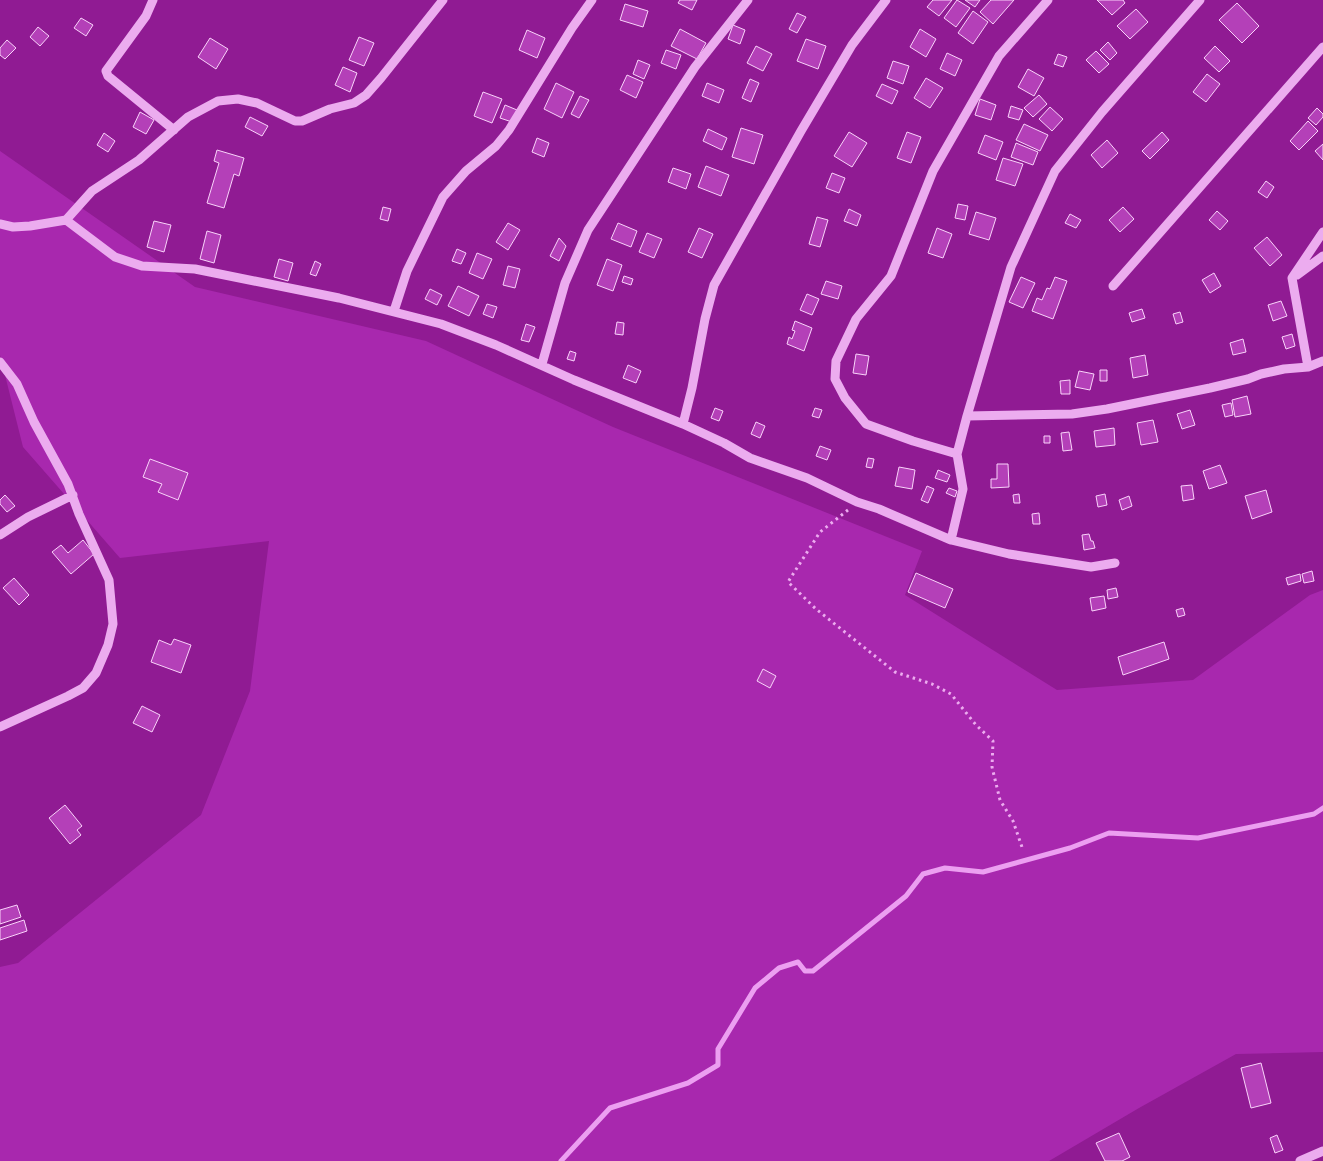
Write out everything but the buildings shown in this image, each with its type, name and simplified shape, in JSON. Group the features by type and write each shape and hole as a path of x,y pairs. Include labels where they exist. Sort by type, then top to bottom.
{"street":[{"path":"153,0 146,16 106,71 108,76 174,130"},
{"path":"0,224 13,227 30,226 66,220 92,191 133,165 188,117 218,101 238,99 257,103 295,121 354,103 366,95 376,84 443,0"},
{"path":"394,311 407,271 443,197 466,171 496,146 509,130 572,28 592,0"},
{"path":"542,364 565,284 588,230 695,67 748,0"},
{"path":"683,424 692,388 704,319 714,285 796,139 852,45 886,0"},
{"path":"957,454 912,442 866,424 845,398 835,379 836,361 856,319 891,276 933,171 999,56 1048,0"},
{"path":"951,540 963,489 957,454 967,416 1011,267 1055,171 1102,112 1200,0"},
{"path":"1113,286 1323,47"},
{"path":"66,220 115,257 142,266 195,269 339,298 441,324 542,364 574,380 683,424 724,443 750,458 807,478 858,502 878,508 951,540 1009,554 1091,566 1115,563"},
{"path":"1308,367 1292,278 1323,232"},
{"path":"1292,278 1323,256"},
{"path":"967,416 1072,414 1107,409 1210,388 1284,369 1308,367 1323,361"},
{"path":"0,362 17,384 34,422 73,495 79,514 109,580 113,624 108,645 96,673 83,688 0,727"},
{"path":"0,536 28,517 73,495"},
{"path":"1300,1161 1319,1156"}],"path":[{"path":"858,502 820,532 788,582 816,609 895,672 932,684 951,694 976,725 993,741 992,767 1000,800 1013,821 1023,850"}],"shaded area":[{"path":"0,151 195,287 426,341 613,427 922,551 905,595 1057,690 1193,680 1310,595 1323,590 1323,1052 1236,1054 1049,1161 0,1161 0,967 18,963 201,815 250,691 269,541 120,558 23,447 0,355"}],"waterway":[{"path":"561,1161 610,1108 688,1083 718,1065 718,1049 755,988 779,968 798,962 805,971 813,971 906,896 923,874 945,868 983,872 1070,848 1109,833 1198,838 1314,814 1323,808"}]}
